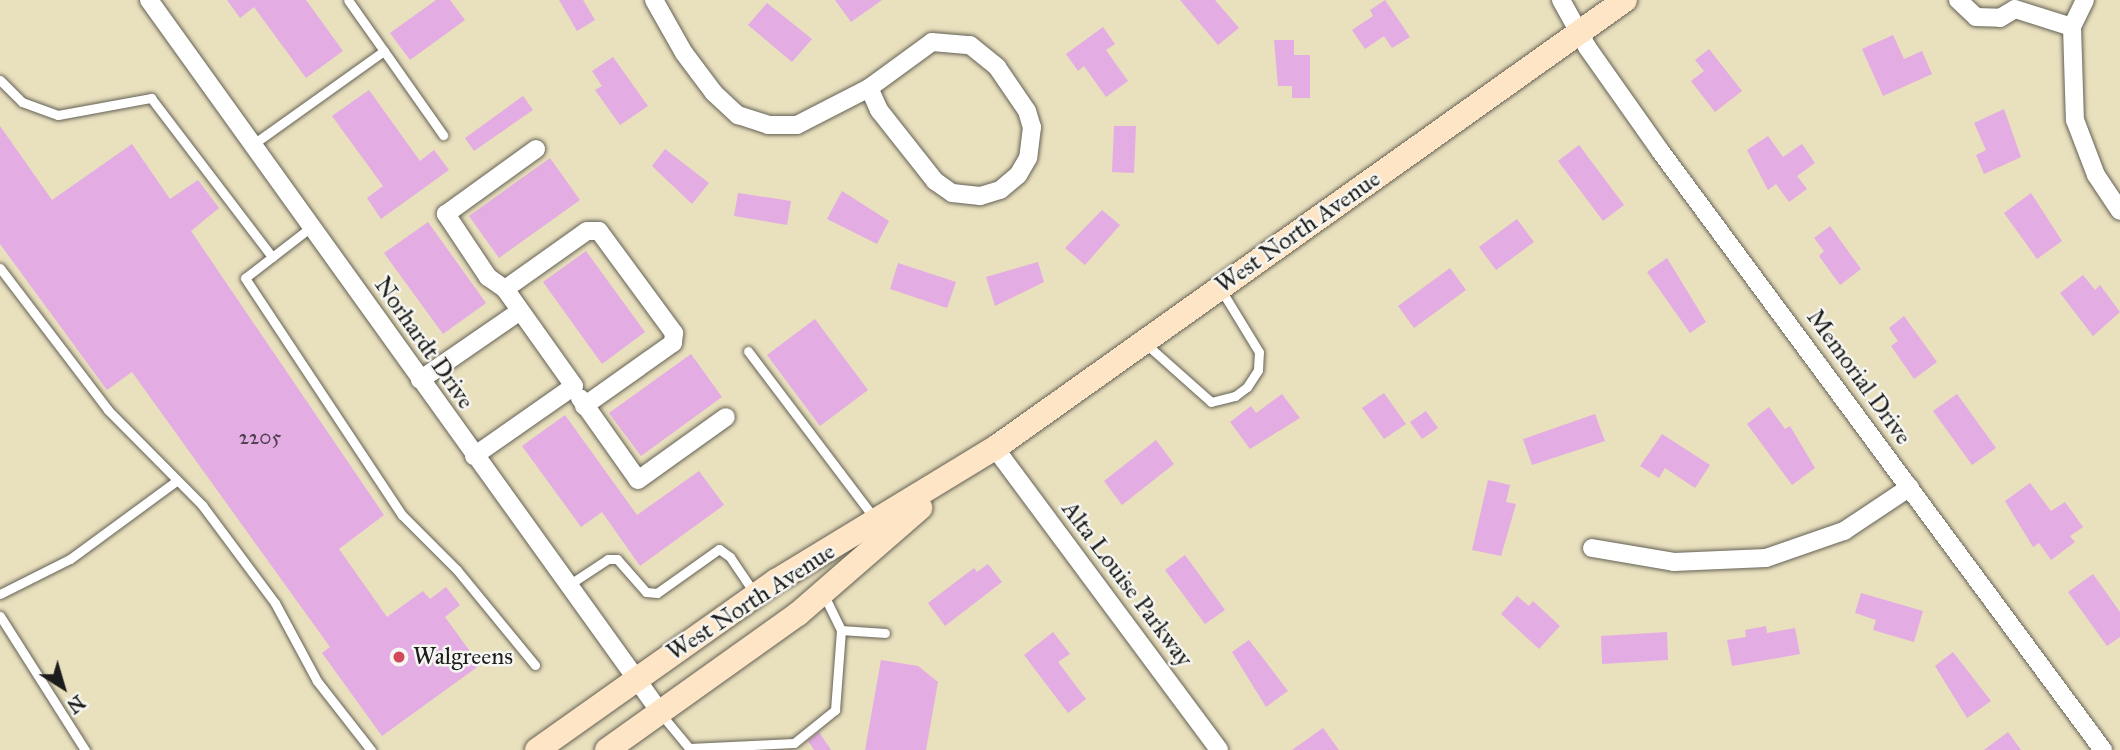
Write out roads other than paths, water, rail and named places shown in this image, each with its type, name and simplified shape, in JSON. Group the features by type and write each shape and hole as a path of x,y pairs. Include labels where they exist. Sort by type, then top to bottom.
{"main road":[{"name":"West North Avenue","path":"537,750 756,596 882,528 1625,0"},
{"name":"West North Avenue","path":"607,750 822,593 882,528"}],"street":[{"name":"Norhardt Drive","path":"149,0 567,587 660,712"},
{"path":"654,0 684,53 714,93 738,115 768,125 797,125 869,88 932,41 970,45 997,67 1027,111 1032,127 1028,158 1017,176 1000,190 980,197 952,192 915,158 879,110 869,88"},
{"name":"Memorial Drive","path":"1560,0 1661,152 2103,750"},
{"path":"1958,0 1976,17 2000,18 2014,5 2071,27"},
{"path":"2085,0 2071,27 2070,61 2079,141 2120,211"},
{"path":"536,149 446,214 488,277 505,289 638,480 726,417"},
{"path":"505,289 587,231 599,231 674,333 673,343 584,406"},
{"path":"420,380 520,311"},
{"path":"474,456 574,386"},
{"name":"Alta Louise Parkway","path":"995,447 1219,750"},
{"path":"1592,548 1674,562 1766,558 1844,531 1910,487"}],"lane":[{"path":"348,0 443,135"},
{"path":"252,145 384,51"},
{"path":"0,80 22,102 58,115 151,98 272,257"},
{"path":"311,227 245,278 402,515 457,570 535,665"},
{"path":"0,268 108,410 202,505 275,603 317,681 371,750"},
{"path":"1143,342 1211,402 1235,396 1254,379 1261,361 1259,352 1220,287"},
{"path":"748,351 882,528"},
{"path":"0,594 71,559 176,481"},
{"path":"567,587 608,559 617,559 646,592 657,593 719,549 730,557 756,596"},
{"path":"660,712 689,749 794,743 835,710 841,629 822,593"},
{"path":"0,616 85,750"},
{"path":"841,629 886,633"}],"place":[{"name":"Walgreens","path":"399,657"}]}
